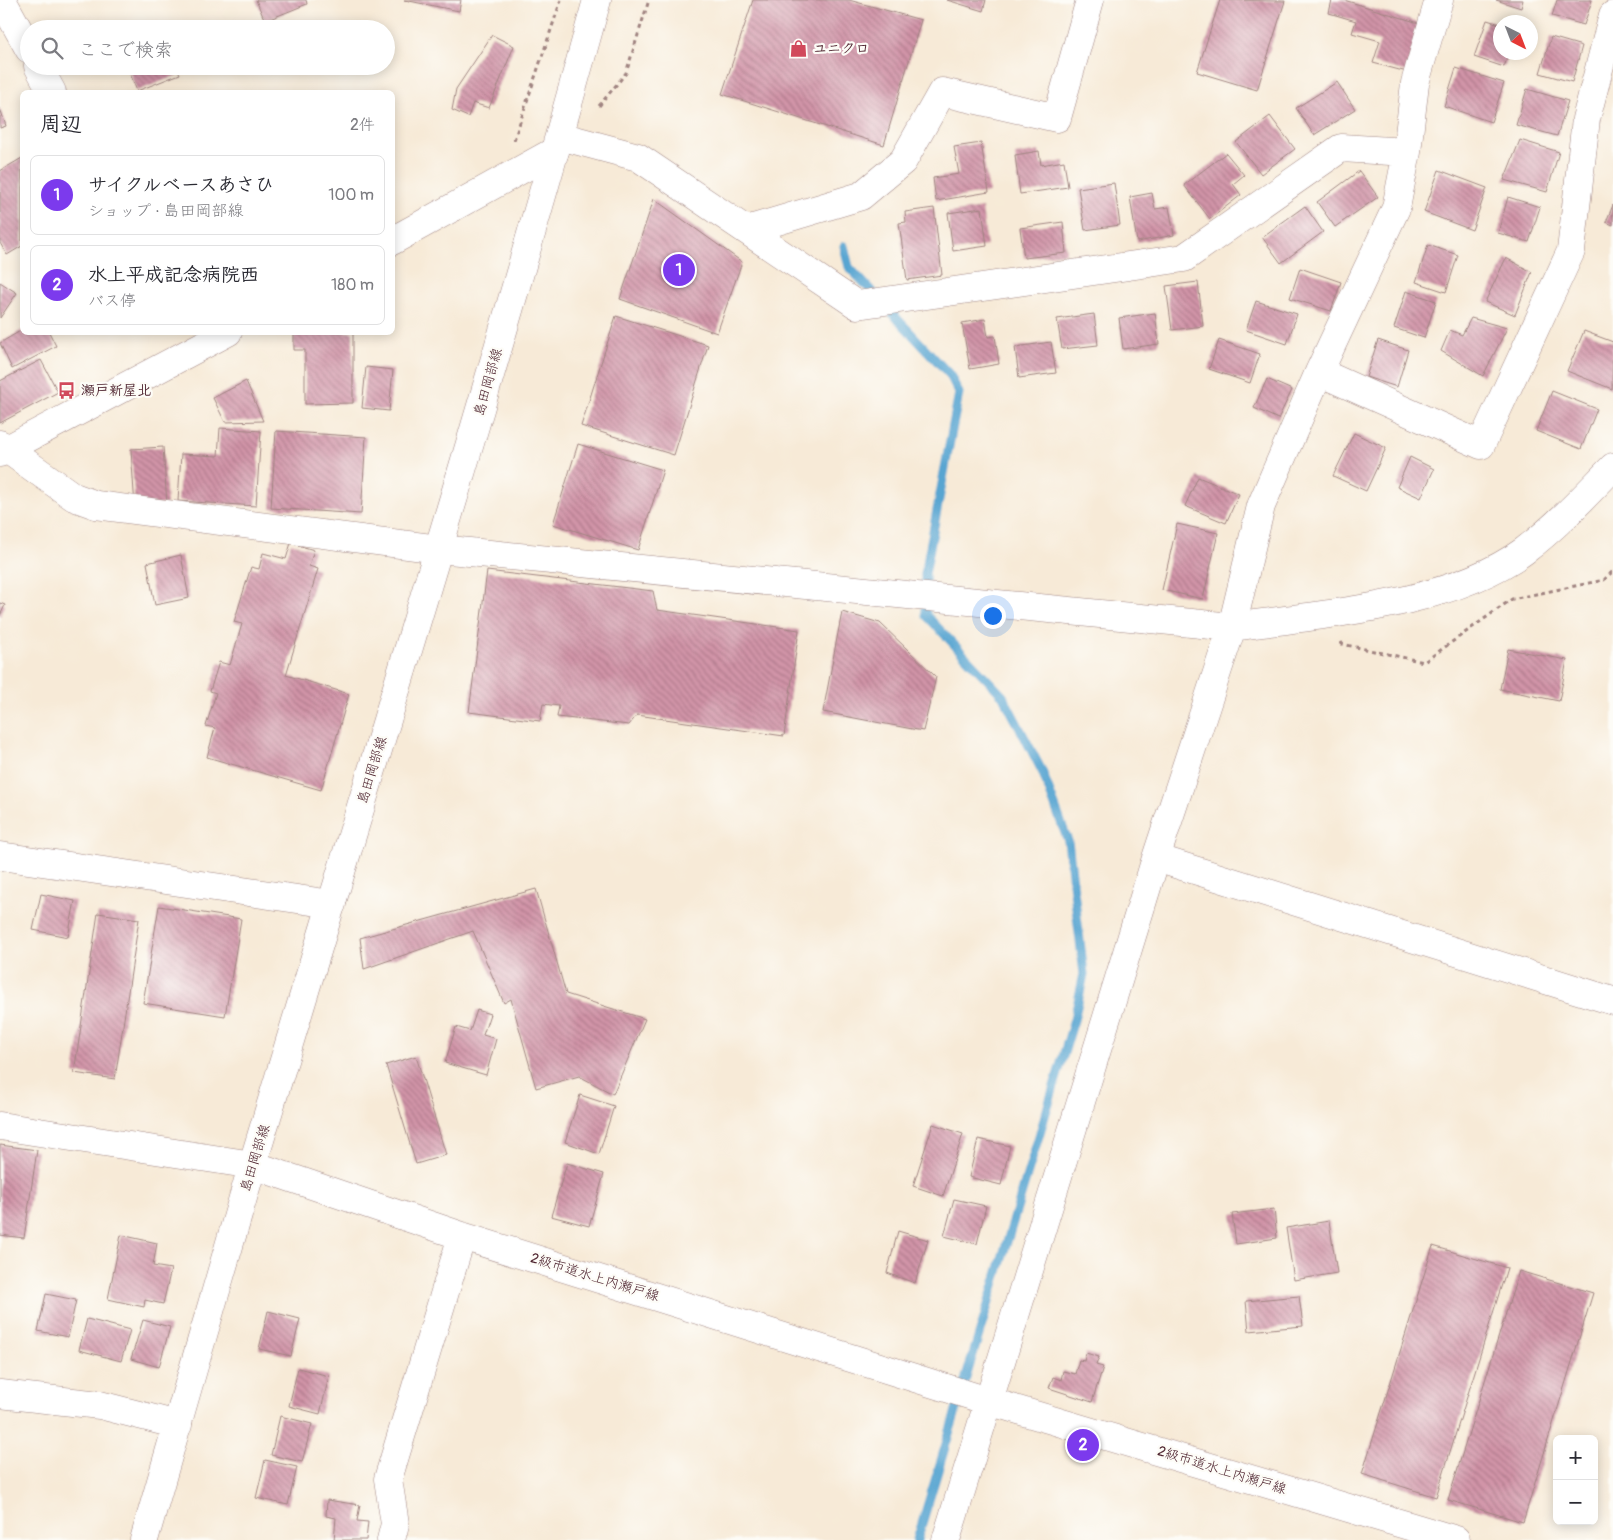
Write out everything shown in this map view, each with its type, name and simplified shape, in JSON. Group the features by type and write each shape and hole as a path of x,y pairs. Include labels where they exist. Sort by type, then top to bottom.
{"street":[{"path":"2,0 20,33"},
{"name":"島田岡部線","path":"144,1540 253,1166 439,549 558,143 597,0"},
{"path":"746,230 861,196 903,161 942,92 1057,118 1090,0"},
{"path":"946,1540 1156,858 1232,627 1261,506 1319,372 1396,208 1407,152 1415,83 1439,0"},
{"path":"1319,372 1481,445 1571,251 1586,119 1613,16"},
{"path":"43,75 51,90"},
{"path":"395,239 558,143 638,157 858,305 1184,258 1341,148 1407,152"},
{"path":"215,335 186,342 2,449 74,497 96,505 439,549 1232,627 1332,613 1431,595 1477,578 1523,551 1568,514 1613,467"},
{"path":"0,856 332,904"},
{"path":"1156,858 1613,1001"},
{"name":"2級市道水上内瀬戸線","path":"0,1126 253,1166 462,1236 988,1401 1456,1540"},
{"path":"391,1540 395,1524 388,1480 462,1236"},
{"path":"0,1394 100,1405 178,1425"}],"path":[{"path":"511,147 533,89 561,0"},
{"path":"596,110 626,73 649,0"},
{"path":"1332,613 1342,644 1424,662 1512,599 1604,580 1613,571"}],"building":[{"path":"256,0 306,0 307,4 265,20"},
{"path":"404,0 461,0 459,11"},
{"path":"753,0 849,0 921,20 884,145 722,94"},
{"path":"947,0 986,0 983,11"},
{"path":"1220,0 1285,1 1257,90 1197,72"},
{"path":"1332,0 1344,0 1422,24 1407,72 1373,63 1380,41 1352,33 1356,21 1329,13"},
{"path":"1496,0 1523,0 1521,8"},
{"path":"1557,0 1592,0 1584,25 1552,16"},
{"path":"1487,20 1493,22 1493,60 1506,60 1504,67 1474,57"},
{"path":"492,35 514,46 489,108 473,103 468,117 452,110 456,89"},
{"path":"1551,37 1582,46 1572,82 1540,73"},
{"path":"1456,68 1504,83 1491,122 1444,106"},
{"path":"131,75 177,75 140,90 137,90"},
{"path":"1337,82 1355,109 1314,135 1296,108"},
{"path":"1527,89 1568,101 1557,136 1516,125"},
{"path":"0,108 6,126 0,128"},
{"path":"1270,116 1295,149 1261,174 1236,142"},
{"path":"1520,140 1559,152 1547,192 1504,180"},
{"path":"981,143 989,192 936,201 933,178 959,174 954,147"},
{"path":"1039,151 1041,165 1064,161 1068,187 1020,194 1015,155"},
{"path":"1226,153 1244,175 1233,184 1241,195 1210,219 1184,185"},
{"path":"20,159 20,247 7,255 0,243 0,171"},
{"path":"1439,170 1487,188 1472,230 1424,212"},
{"path":"1359,171 1378,197 1335,227 1317,202"},
{"path":"1114,183 1120,225 1085,230 1078,188"},
{"path":"1152,193 1155,209 1169,207 1174,235 1137,242 1130,197"},
{"path":"1508,197 1540,207 1529,242 1498,233"},
{"path":"654,199 742,262 717,333 620,299"},
{"path":"1613,205 1613,225 1606,222"},
{"path":"1305,206 1323,232 1281,263 1262,237"},
{"path":"934,208 942,275 907,280 899,223 906,222 905,212"},
{"path":"982,208 987,246 953,251 948,213"},
{"path":"1063,222 1066,253 1024,258 1020,228"},
{"path":"1428,245 1458,255 1446,292 1416,282"},
{"path":"1506,258 1532,272 1515,315 1485,302"},
{"path":"1300,268 1341,282 1331,311 1290,298"},
{"path":"0,282 17,293 0,318"},
{"path":"1198,282 1203,326 1172,330 1166,286"},
{"path":"1406,291 1436,301 1424,338 1394,328"},
{"path":"1256,301 1297,314 1287,344 1246,330"},
{"path":"1155,313 1159,344 1123,349 1119,318"},
{"path":"1094,314 1098,345 1062,349 1057,319"},
{"path":"616,316 708,345 674,455 581,426"},
{"path":"1471,318 1507,328 1483,376 1441,351 1450,330 1462,335"},
{"path":"985,319 988,337 995,336 999,364 970,369 962,323"},
{"path":"20,331 20,335 50,335 56,346 12,369 0,343"},
{"path":"1584,331 1613,342 1612,389 1567,371"},
{"path":"294,335 353,335 353,403 305,404 305,350 294,350"},
{"path":"1219,340 1260,354 1250,383 1209,369"},
{"path":"1378,340 1408,350 1397,387 1366,377"},
{"path":"1051,342 1056,373 1019,378 1015,347"},
{"path":"41,360 58,392 0,423 0,381"},
{"path":"366,367 393,370 389,411 362,408"},
{"path":"1267,379 1292,390 1278,419 1254,408"},
{"path":"246,381 263,421 225,422 213,398"},
{"path":"1552,391 1597,409 1581,449 1536,431"},
{"path":"220,428 261,431 256,506 178,501 181,454 218,456"},
{"path":"276,431 366,437 361,514 271,508"},
{"path":"1354,433 1386,448 1366,491 1333,476"},
{"path":"578,444 663,470 638,550 553,524"},
{"path":"163,447 167,504 135,507 131,449"},
{"path":"1410,457 1434,469 1421,498 1397,487"},
{"path":"1198,477 1239,494 1226,523 1185,506"},
{"path":"1177,524 1218,533 1203,599 1162,590"},
{"path":"291,543 314,550 309,566 318,569 286,675 349,694 321,790 207,757 215,728 206,726 216,693 210,691 219,662 230,665 242,624 234,622 251,567 259,569 263,553 286,559"},
{"path":"181,555 189,598 155,605 147,563"},
{"path":"487,571 653,591 657,610 799,630 784,736 637,715 629,725 557,717 559,706 543,704 540,721 469,712"},
{"path":"0,603 5,605 0,616"},
{"path":"842,612 880,623 936,677 923,731 823,712"},
{"path":"1508,649 1567,660 1559,701 1500,689"},
{"path":"536,889 566,994 645,1019 613,1094 579,1076 536,1088 511,999 504,1003 473,931 364,969 360,938"},
{"path":"41,894 75,901 68,937 33,930"},
{"path":"159,906 241,919 225,1016 143,1003"},
{"path":"98,913 139,919 115,1079 74,1073"},
{"path":"477,1010 490,1014 483,1035 496,1039 486,1075 445,1063 456,1027 470,1031"},
{"path":"416,1056 446,1155 416,1164 386,1065"},
{"path":"580,1095 614,1106 599,1154 565,1142"},
{"path":"933,1124 963,1134 943,1196 913,1186"},
{"path":"978,1139 1010,1146 1001,1185 969,1177"},
{"path":"0,1145 37,1150 24,1238 0,1235"},
{"path":"567,1163 604,1174 589,1226 551,1216"},
{"path":"954,1199 986,1206 977,1244 944,1236"},
{"path":"1274,1209 1277,1238 1236,1244 1232,1214"},
{"path":"1329,1221 1337,1273 1294,1280 1286,1228"},
{"path":"898,1231 928,1240 915,1283 887,1273"},
{"path":"121,1235 157,1243 153,1266 171,1269 163,1304 145,1300 144,1307 108,1299"},
{"path":"1433,1246 1507,1268 1436,1497 1362,1474"},
{"path":"1519,1271 1593,1293 1523,1522 1448,1500"},
{"path":"46,1294 76,1300 68,1337 38,1331"},
{"path":"1299,1296 1303,1326 1249,1331 1246,1301"},
{"path":"268,1311 300,1319 291,1356 259,1349"},
{"path":"87,1319 130,1330 121,1361 79,1350"},
{"path":"143,1320 170,1327 159,1367 131,1359"},
{"path":"1086,1353 1099,1357 1096,1365 1103,1367 1092,1402 1049,1388 1053,1377 1061,1380 1063,1371 1075,1374 1079,1360 1084,1361"},
{"path":"298,1368 329,1376 320,1414 289,1406"},
{"path":"280,1416 312,1424 302,1462 271,1455"},
{"path":"265,1460 297,1467 288,1505 256,1498"},
{"path":"327,1500 360,1505 357,1521 368,1522 366,1540 334,1540 336,1518 326,1516"}],"waterway":[{"path":"844,246 849,267 950,375 959,393 925,574 926,615 1003,696 1042,771 1068,841 1084,974 1074,1020 917,1540"}],"place":[{"name":"ユニクロ","path":"799,48"},
{"name":"サイクルベースあさひ","path":"679,270"},
{"name":"瀬戸新屋北","path":"67,390"},
{"name":"水上平成記念病院西","path":"1083,1445"}]}
